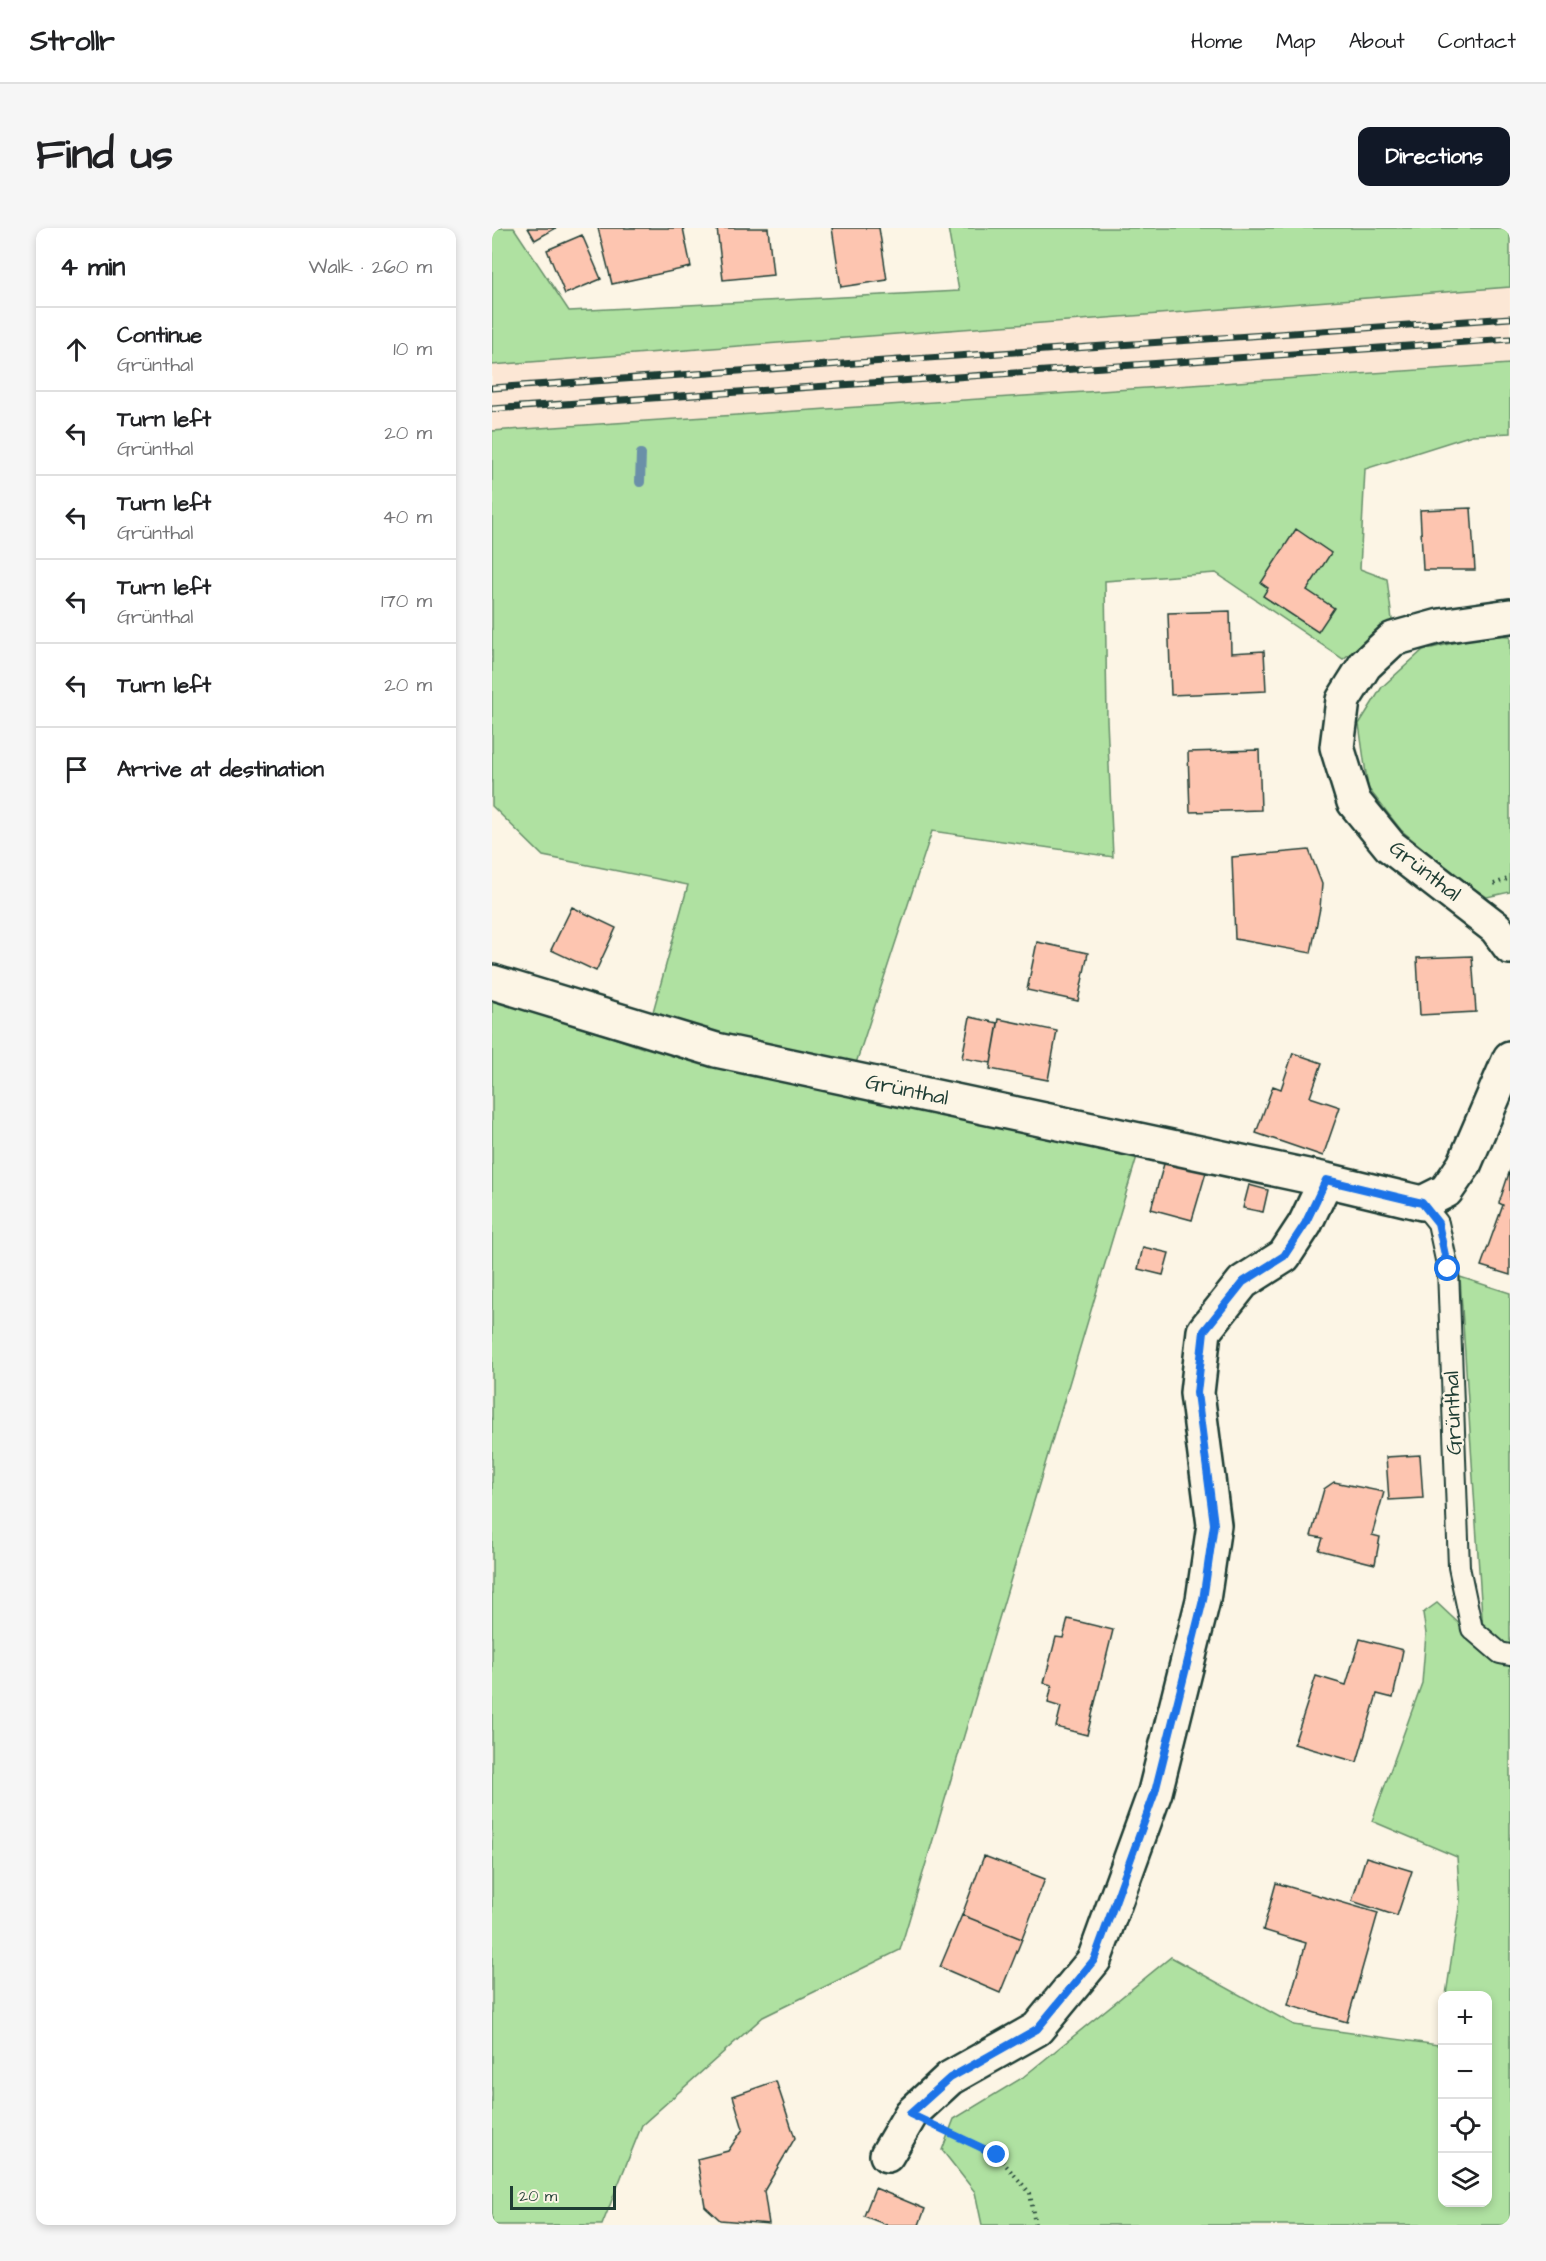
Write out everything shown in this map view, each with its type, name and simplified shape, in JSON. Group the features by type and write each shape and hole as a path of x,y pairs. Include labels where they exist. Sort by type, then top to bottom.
{"street":[{"name":"Grünthal","path":"1510,616 1440,626 1393,639 1365,664 1342,700 1337,747 1354,802 1390,846 1496,928 1510,947"},
{"name":"Grünthal","path":"492,982 716,1050 1326,1180 1422,1203"},
{"path":"1422,1203 1446,1191 1464,1165 1510,1058"},
{"path":"887,2155 910,2114 950,2078 1037,2029 1094,1960 1155,1792 1203,1600 1214,1524 1197,1393 1204,1331 1243,1282 1284,1256 1305,1224 1326,1180"}],"lane":[{"name":"Grünthal","path":"1422,1203 1438,1223 1448,1269 1459,1568 1472,1629 1500,1653 1510,1655"}],"path":[{"path":"910,2114 997,2155 1030,2193 1035,2225"}],"shaded area":[{"path":"1510,287 1510,364 492,431 492,365"}],"green space":[{"path":"492,228 514,228 569,311 959,291 948,228 1510,228 1510,287 492,365"},
{"path":"1510,364 1510,433 1472,435 1365,469 1360,569 1387,579 1392,620 1343,659 1216,573 1105,581 1107,720 1113,857 932,831 846,1094 1138,1153 900,1950 763,2017 642,2125 602,2225 492,2225 492,995 643,1048 688,885 543,856 492,806 492,431"},
{"path":"1488,635 1510,636 1510,892 1487,897 1457,877 1401,830 1368,788 1359,724 1382,687 1423,650"},
{"path":"1460,1277 1510,1293 1510,2225 982,2225 975,2192 942,2150 954,2119 1022,2078 1171,1957 1294,2025 1438,2045 1438,2207 1492,2207 1492,1991 1447,1991 1460,1901 1457,1857 1372,1821 1422,1683 1426,1634 1423,1613 1437,1603 1484,1647"}],"building":[{"path":"528,228 556,228 535,240"},
{"path":"598,228 683,228 691,267 612,284"},
{"path":"717,228 768,228 773,275 723,280"},
{"path":"832,228 879,228 887,280 841,287"},
{"path":"582,235 601,279 565,294 547,250"},
{"path":"1471,508 1475,570 1423,570 1420,510"},
{"path":"1296,529 1331,553 1307,590 1334,608 1318,632 1263,596 1268,588 1261,583"},
{"path":"1230,611 1231,653 1264,651 1266,691 1171,695 1168,613"},
{"path":"1259,750 1261,810 1190,812 1188,752"},
{"path":"1309,850 1322,884 1320,908 1311,953 1235,939 1232,857"},
{"path":"572,907 616,928 596,971 551,950"},
{"path":"1037,942 1088,953 1078,1001 1027,990"},
{"path":"1472,956 1476,1012 1420,1015 1417,958"},
{"path":"970,1017 998,1023 991,1063 962,1058"},
{"path":"999,1019 1057,1031 1048,1080 990,1069"},
{"path":"1293,1053 1322,1063 1310,1097 1340,1107 1323,1156 1256,1133 1273,1086 1281,1089"},
{"path":"1166,1157 1207,1169 1192,1220 1151,1209"},
{"path":"1510,1170 1510,1275 1481,1266 1503,1205 1499,1203"},
{"path":"1249,1185 1268,1190 1263,1212 1243,1208"},
{"path":"1143,1247 1169,1253 1163,1275 1138,1269"},
{"path":"1420,1455 1423,1498 1389,1500 1386,1457"},
{"path":"1334,1482 1384,1492 1372,1535 1380,1537 1375,1564 1319,1550 1323,1538 1311,1536 1324,1489"},
{"path":"1068,1619 1113,1630 1087,1735 1056,1727 1061,1707 1048,1703 1052,1685 1044,1683 1056,1637 1063,1638"},
{"path":"1360,1639 1403,1650 1393,1698 1377,1694 1357,1762 1294,1744 1316,1676 1346,1685"},
{"path":"984,1856 1045,1879 1022,1939 962,1915"},
{"path":"1366,1857 1412,1871 1397,1916 1352,1901"},
{"path":"1276,1883 1378,1913 1347,2022 1288,2005 1306,1943 1263,1930"},
{"path":"962,1915 1022,1939 1000,1993 940,1967"},
{"path":"776,2081 795,2138 764,2191 769,2224 720,2220 705,2206 697,2159 728,2151 743,2129 733,2096"},
{"path":"875,2188 925,2209 919,2225 887,2225 864,2216"}],"waterway":[{"path":"640,482 641,454"}],"railway":[{"path":"492,388 1510,318"},
{"path":"492,409 1510,339"}],"route":[{"path":"997,2155 910,2114 950,2078 1037,2029 1094,1960 1155,1792 1203,1600 1214,1524 1197,1393 1204,1331 1243,1282 1284,1256 1305,1224 1326,1180 1422,1203 1438,1223 1448,1269"}]}
